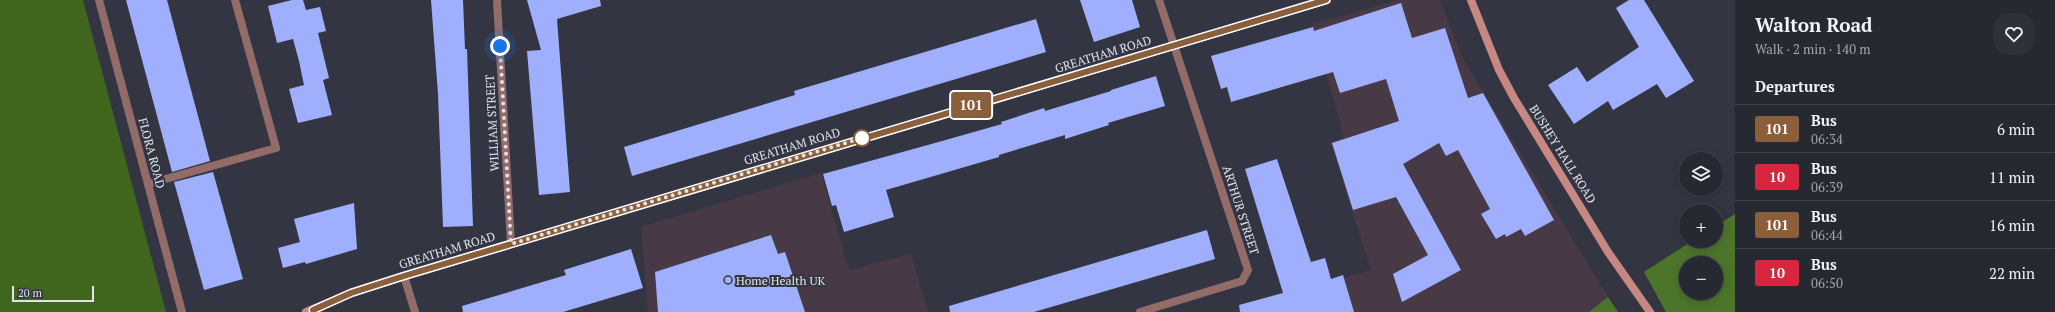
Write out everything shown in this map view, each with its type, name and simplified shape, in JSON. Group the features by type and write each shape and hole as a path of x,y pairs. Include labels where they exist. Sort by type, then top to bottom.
{"street":[{"name":"FLORA ROAD","path":"99,0 182,312"},
{"path":"148,184 276,148 235,0"},
{"name":"WILLIAM STREET","path":"497,0 511,244"},
{"name":"ARTHUR STREET","path":"1140,312 1242,281 1248,270 1159,0"},
{"name":"GREATHAM ROAD","path":"310,311 351,293 404,276 1326,0"},
{"name":"BUSHEY HALL ROAD","path":"1471,0 1499,70 1514,98 1608,252 1650,312"},
{"path":"404,276 415,312"}],"shaded area":[{"path":"1399,0 1440,0 1462,57 1608,297 1589,312 1283,312 1278,297 1371,270 1330,142 1344,137 1312,24"},
{"path":"821,173 849,270 911,254 928,312 648,312 641,227"}],"green space":[{"path":"0,0 83,0 166,312 0,312"},
{"path":"1735,214 1735,312 1666,312 1644,272 1681,248 1723,248 1723,222"},
{"path":"1608,297 1618,312 1589,312"}],"building":[{"path":"126,0 167,0 210,161 172,172"},
{"path":"292,0 303,0 306,10 320,7 326,31 318,33 329,78 323,80 332,115 298,123 289,89 304,85 299,61 293,39 277,43 268,6"},
{"path":"431,0 463,0 465,49 467,49 473,226 443,227 438,94"},
{"path":"527,0 600,0 601,6 557,19 570,192 539,195 527,51 541,50"},
{"path":"1080,0 1132,0 1140,27 1094,42"},
{"path":"1629,0 1644,0 1694,81 1666,98 1657,84 1613,110 1608,101 1574,124 1548,85 1577,67 1587,82 1639,47 1616,8"},
{"path":"1401,3 1412,38 1445,28 1468,98 1483,93 1554,220 1525,236 1521,229 1506,237 1505,234 1496,239 1481,214 1490,209 1458,150 1446,156 1439,143 1403,164 1461,270 1402,302 1393,274 1428,255 1396,197 1353,210 1332,143 1399,121 1386,79 1340,93 1333,72 1231,102 1227,87 1221,89 1211,56 1313,27 1314,31"},
{"path":"1036,19 1046,52 632,176 624,147 795,95 794,91"},
{"path":"1156,76 1165,106 1108,123 1109,125 1065,139 1065,135 999,155 999,157 886,190 894,217 844,232 836,205 832,206 823,174 1002,124 1001,122 1044,108 1045,111"},
{"path":"1277,159 1311,262 1325,258 1331,279 1343,275 1354,312 1240,312 1239,305 1283,293 1245,169"},
{"path":"213,172 243,279 204,290 174,182"},
{"path":"354,203 357,249 306,264 305,262 283,268 278,248 300,242 294,219"},
{"path":"1207,230 1215,259 1034,312 950,312 949,306"},
{"name":"Home Health UK","path":"771,235 778,254 785,252 805,312 658,312 655,272"},
{"path":"631,249 643,288 563,312 463,312 462,306 566,275 564,270"}],"bus line":[{"name":"101","path":"313,310 351,293 404,276 620,210 1326,0"}],"place":[{"name":"Home Health UK","path":"728,280"}],"route":[{"path":"500,46 511,244 862,138"}]}
